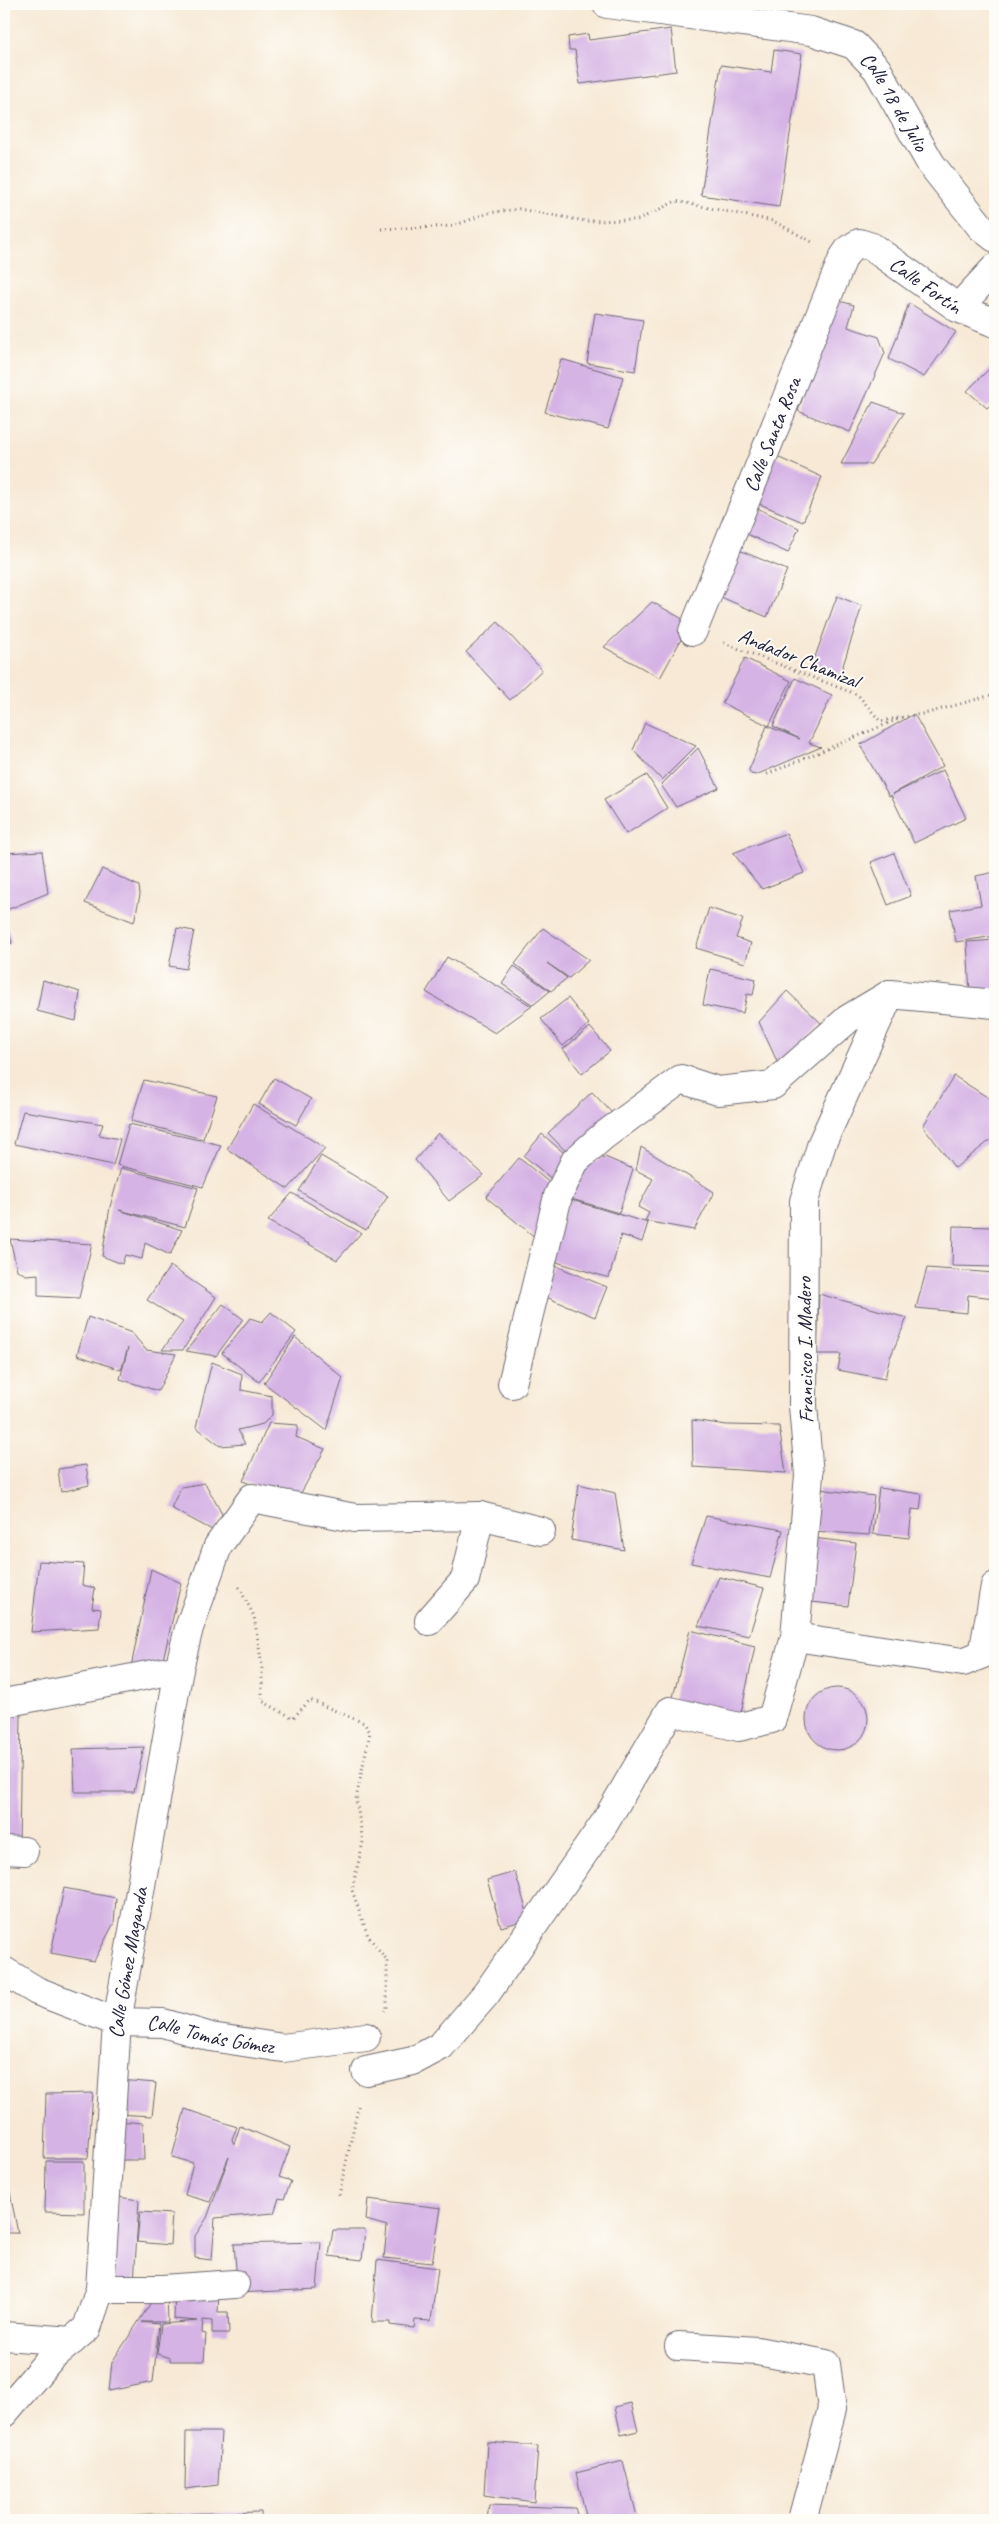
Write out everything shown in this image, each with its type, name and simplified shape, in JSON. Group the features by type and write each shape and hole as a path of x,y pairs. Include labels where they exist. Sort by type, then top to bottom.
{"street":[{"name":"Calle 18 de Julio","path":"607,4 811,31 854,45 877,69 931,164 981,226 995,238"},
{"name":"Calle Fortín","path":"851,251 872,247 958,308 995,323"},
{"name":"Calle Santa Rosa","path":"693,631 851,251"},
{"path":"958,308 995,268"},
{"path":"512,1384 558,1196 575,1161 602,1137 681,1079 718,1091 774,1085 848,1019 890,994 995,1004"},
{"name":"Francisco I. Madero","path":"366,2071 413,2061 441,2046 486,1994 604,1824 670,1712 739,1727 772,1719 795,1637 809,1475 803,1406 804,1201 822,1143 890,994"},
{"name":"Calle Gómez Maganda","path":"4,2413 51,2358 87,2328 100,2289 117,2022 179,1669 189,1628 218,1546 252,1498 355,1518 480,1516"},
{"path":"429,1621 464,1580 480,1516 541,1531"},
{"path":"795,1637 963,1662 983,1654 995,1586"},
{"path":"4,1704 179,1669"},
{"name":"Calle Tomás Gómez","path":"4,1971 37,1991 117,2022 163,2023 211,2037 283,2048 366,2037"},
{"path":"100,2289 162,2289 235,2284"},
{"path":"4,2336 72,2341"},
{"path":"679,2346 756,2351 826,2364 832,2409 802,2520"}],"path":[{"path":"381,229 453,226 488,213 519,209 585,222 638,220 676,201 773,221 851,251"},
{"name":"Andador Chamizal","path":"693,631 858,695 880,721 911,714"},
{"path":"767,774 911,714 928,713 995,694"},
{"path":"218,1546 254,1616 262,1666 262,1701 294,1718 310,1700 364,1723 370,1732 356,1799 363,1842 352,1890"}],"green space":[{"path":"173,2514 173,2520 118,2520"}],"building":[{"path":"671,29 676,71 580,84 575,50 569,50 568,37 588,34 589,40"},
{"path":"774,50 802,54 779,207 701,195 721,65 771,72"},
{"path":"836,300 854,305 848,327 879,337 885,353 850,432 798,411"},
{"path":"909,303 956,332 924,377 889,359"},
{"path":"595,313 643,320 635,371 587,363"},
{"path":"561,359 623,377 608,429 545,412"},
{"path":"995,363 995,401 987,408 967,391"},
{"path":"873,402 904,413 871,464 841,464"},
{"path":"775,456 822,477 803,522 755,502"},
{"path":"751,505 799,528 788,553 740,531"},
{"path":"734,548 787,570 767,617 714,594"},
{"path":"837,596 862,606 839,678 811,668"},
{"path":"652,602 690,623 660,678 604,647"},
{"path":"498,622 542,670 510,700 466,652"},
{"path":"745,658 791,681 769,726 722,703"},
{"path":"795,678 832,695 809,743 821,747 756,775 751,774 749,770 767,726 800,739 773,726"},
{"path":"914,714 943,766 893,794 943,770 966,818 914,843 891,795 889,796 860,745"},
{"path":"645,723 696,746 662,780 633,750"},
{"path":"698,748 719,788 676,807 661,785"},
{"path":"647,775 667,808 626,834 604,800"},
{"path":"786,833 804,873 762,889 733,853"},
{"path":"42,851 48,893 4,911 4,853"},
{"path":"894,853 911,896 888,905 871,862"},
{"path":"102,869 139,886 140,895 134,922 85,903"},
{"path":"995,872 995,936 956,942 950,910 981,905 976,876"},
{"path":"709,908 743,919 736,938 751,943 745,963 696,948"},
{"path":"4,915 12,943 4,947"},
{"path":"177,928 194,931 186,969 169,966"},
{"path":"543,928 589,960 569,978 547,963 567,978 551,991 515,964"},
{"path":"995,940 995,993 970,994 967,942"},
{"path":"447,957 532,1006 495,1033 426,992"},
{"path":"514,966 550,991 533,1005 502,984"},
{"path":"710,969 756,979 753,995 747,994 743,1013 703,1005"},
{"path":"43,980 80,992 76,1021 37,1011"},
{"path":"787,991 821,1023 780,1068 759,1022"},
{"path":"568,998 589,1024 563,1046 541,1019"},
{"path":"590,1027 610,1051 582,1074 563,1049"},
{"path":"954,1076 995,1102 993,1138 955,1168 923,1126"},
{"path":"274,1078 311,1099 296,1125 259,1104"},
{"path":"144,1080 217,1096 203,1139 131,1121"},
{"path":"592,1092 615,1116 575,1161 548,1133"},
{"path":"253,1104 325,1148 288,1189 227,1149"},
{"path":"23,1111 103,1124 99,1135 120,1139 113,1165 14,1144"},
{"path":"129,1124 221,1145 203,1187 117,1165"},
{"path":"438,1133 484,1175 449,1201 415,1160"},
{"path":"542,1134 571,1159 559,1185 524,1156"},
{"path":"641,1147 714,1192 694,1230 645,1221 649,1213 638,1207 653,1179 636,1170"},
{"path":"321,1156 388,1196 366,1230 299,1191"},
{"path":"605,1157 633,1169 619,1213 568,1198 580,1168"},
{"path":"519,1158 556,1188 542,1243 486,1197"},
{"path":"121,1168 198,1188 185,1227 119,1210 182,1230 170,1255 145,1243 142,1259 125,1255 122,1264 102,1256 110,1207"},
{"path":"292,1193 361,1233 337,1260 268,1221"},
{"path":"568,1199 648,1223 642,1242 621,1235 609,1278 550,1260"},
{"path":"953,1226 995,1227 995,1267 952,1266"},
{"path":"10,1239 92,1244 79,1298 38,1296 38,1274 26,1275 17,1270"},
{"path":"554,1265 607,1287 595,1317 541,1295"},
{"path":"170,1266 216,1297 183,1350 162,1350 183,1322 147,1300"},
{"path":"927,1268 995,1273 995,1298 968,1295 967,1313 916,1308"},
{"path":"819,1294 907,1318 889,1360 885,1379 838,1370 841,1354 817,1354"},
{"path":"223,1304 243,1319 216,1356 186,1351"},
{"path":"271,1312 296,1332 259,1382 222,1353 250,1318 262,1322"},
{"path":"88,1317 132,1333 146,1350 176,1354 158,1391 120,1379 128,1348 121,1370 77,1355"},
{"path":"295,1337 343,1378 326,1430 264,1383"},
{"path":"212,1362 242,1374 241,1390 272,1396 272,1415 263,1424 238,1430 245,1444 220,1446 196,1427"},
{"path":"692,1420 727,1425 779,1426 786,1473 693,1467"},
{"path":"269,1423 298,1425 296,1437 325,1449 296,1502 243,1481"},
{"path":"86,1465 89,1485 61,1492 58,1469"},
{"path":"205,1483 222,1514 214,1531 171,1508 181,1487"},
{"path":"579,1484 615,1493 624,1550 571,1540"},
{"path":"879,1488 922,1494 920,1510 912,1509 909,1538 873,1534"},
{"path":"819,1489 874,1496 869,1535 813,1531"},
{"path":"706,1516 783,1530 770,1578 691,1563"},
{"path":"812,1538 856,1543 848,1606 803,1601"},
{"path":"39,1561 84,1564 82,1585 95,1588 92,1608 101,1609 99,1628 31,1632"},
{"path":"151,1569 181,1583 162,1664 131,1667"},
{"path":"719,1577 764,1588 749,1636 698,1626"},
{"path":"690,1630 755,1646 740,1718 671,1705"},
{"path":"837,1688 854,1693 859,1697 863,1702 868,1719 863,1736 859,1741 854,1745 837,1750 820,1745 815,1741 811,1736 806,1719 811,1702 815,1697 820,1693"},
{"path":"4,1714 21,1715 19,1848 4,1848"},
{"path":"144,1747 134,1792 75,1792 73,1749"},
{"path":"515,1872 529,1919 501,1927 487,1880"},
{"path":"64,1888 116,1898 114,1923 94,1961 51,1953"},
{"path":"119,2080 156,2083 152,2116 116,2114"},
{"path":"93,2093 88,2158 44,2158 46,2094"},
{"path":"185,2109 237,2127 232,2139 234,2144 240,2126 290,2147 279,2177 291,2181 284,2199 279,2198 274,2213 215,2218 212,2260 195,2258 195,2236 207,2218 229,2157 210,2202 185,2195 193,2163 172,2157"},
{"path":"118,2121 143,2123 144,2160 117,2160"},
{"path":"46,2161 84,2161 84,2213 45,2212"},
{"path":"8,2183 18,2233 4,2233 4,2184"},
{"path":"118,2197 139,2200 134,2283 111,2280"},
{"path":"368,2199 441,2208 432,2263 384,2258 387,2226 366,2220"},
{"path":"140,2212 172,2214 170,2245 137,2242"},
{"path":"333,2230 365,2230 362,2260 329,2256"},
{"path":"321,2242 317,2289 238,2293 234,2244"},
{"path":"377,2260 438,2268 431,2321 415,2320 414,2328 390,2325 390,2322 372,2322"},
{"path":"175,2291 219,2292 218,2312 228,2312 229,2333 212,2333 212,2321 203,2320 202,2333 206,2334 204,2361 170,2361 170,2358 157,2354 161,2324 198,2321 174,2319"},
{"path":"158,2292 167,2292 168,2322 142,2322 159,2324 153,2382 109,2391 112,2362"},
{"path":"631,2403 638,2431 621,2435 615,2407"},
{"path":"186,2432 221,2432 218,2485 185,2489"},
{"path":"487,2442 538,2446 534,2502 484,2495"},
{"path":"623,2461 638,2520 587,2520 576,2473"},
{"path":"489,2505 575,2508 579,2520 487,2520"},
{"path":"261,2512 261,2520 173,2520 173,2514"}]}
